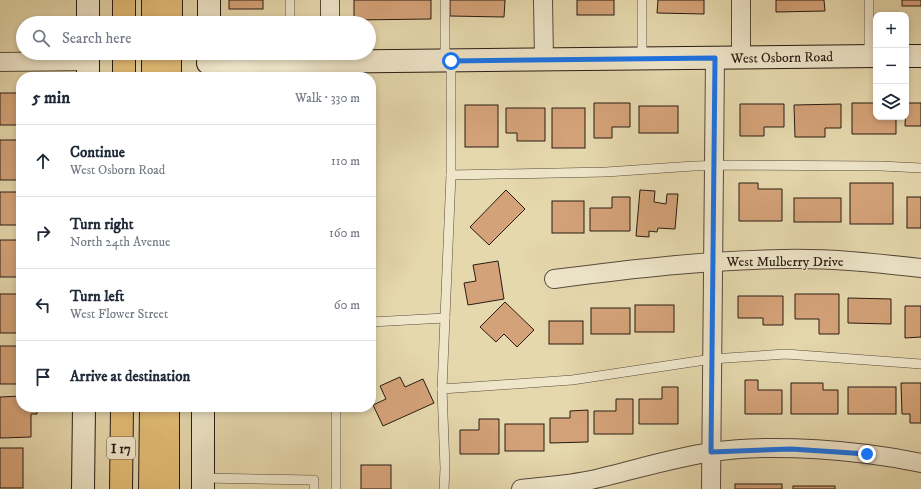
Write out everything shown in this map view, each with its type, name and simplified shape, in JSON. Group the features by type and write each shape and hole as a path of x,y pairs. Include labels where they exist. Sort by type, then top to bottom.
{"highway":[{"path":"124,0 124,16"},
{"path":"153,16 154,0"},
{"path":"171,0 171,16"},
{"path":"124,60 124,72"},
{"path":"153,60 153,72"},
{"path":"170,60 170,72"},
{"name":"I 17","path":"121,489 122,412"},
{"path":"150,489 151,412"},
{"path":"168,412 168,489"}],"street":[{"path":"88,0 88,16"},
{"path":"208,16 209,0"},
{"path":"330,0 330,16"},
{"path":"544,0 544,60"},
{"path":"741,0 741,58"},
{"name":"West Osborn Road","path":"376,59 448,61 873,56"},
{"path":"909,56 921,56"},
{"path":"711,489 715,58"},
{"name":"West Osborn Road","path":"208,64 262,60"},
{"path":"0,62 88,64"},
{"name":"West Mulberry Drive","path":"554,279 656,265 800,259 859,261 921,268"},
{"path":"83,489 84,412"},
{"path":"203,412 203,483"},
{"path":"521,489 588,481 711,452 791,449 867,454 921,463"}],"lane":[{"path":"290,0 290,16"},
{"path":"444,489 445,468 442,389 450,174 448,61 445,0"},
{"path":"642,0 642,59"},
{"path":"869,0 873,56"},
{"path":"450,174 606,172 715,166 881,166 921,168"},
{"path":"376,322 445,318"},
{"path":"442,389 572,380 712,359 786,354 921,364"},
{"path":"336,412 336,489"},
{"path":"203,483 314,480 314,489"}],"building":[{"path":"229,0 263,0 263,9 229,9"},
{"path":"354,0 431,0 431,19 376,20 376,16 354,16"},
{"path":"450,0 505,0 504,17 450,16"},
{"path":"577,0 614,0 614,15 577,15"},
{"path":"658,0 704,0 704,14 657,13"},
{"path":"776,0 824,0 825,11 776,12"},
{"path":"902,0 921,0 921,6 902,6"},
{"path":"0,93 16,93 16,125 0,125"},
{"path":"594,103 630,103 630,127 612,127 612,138 594,138"},
{"path":"852,103 873,103 873,120 896,120 896,134 852,134"},
{"path":"909,103 921,103 921,126 905,126 905,120 909,120"},
{"path":"740,104 784,104 784,127 764,127 764,136 740,136"},
{"path":"841,104 841,128 825,128 825,137 795,137 794,105"},
{"path":"465,105 498,105 498,147 465,147"},
{"path":"639,106 678,106 678,133 639,133"},
{"path":"506,108 545,108 545,141 517,141 517,133 506,133"},
{"path":"552,108 585,108 585,148 552,148"},
{"path":"0,140 16,140 16,180 0,180"},
{"path":"739,183 758,183 758,189 782,189 782,221 739,221"},
{"path":"850,183 893,183 893,224 850,224"},
{"path":"506,190 525,209 489,245 470,227"},
{"path":"640,190 655,191 654,202 666,204 667,194 678,194 675,229 658,228 657,232 649,231 649,237 636,236"},
{"path":"0,192 16,192 16,225 0,225"},
{"path":"612,197 630,197 630,231 590,231 590,208 612,208"},
{"path":"907,197 921,197 921,228 907,228"},
{"path":"794,198 841,198 841,222 794,222"},
{"path":"552,201 584,201 584,233 552,233"},
{"path":"0,240 16,240 16,277 0,277"},
{"path":"498,261 504,299 468,305 464,283 476,281 473,265"},
{"path":"0,294 16,294 16,333 0,333"},
{"path":"795,294 839,294 839,334 819,334 819,319 795,319"},
{"path":"738,296 783,296 783,325 763,325 763,318 738,318"},
{"path":"848,298 891,299 891,324 848,323"},
{"path":"505,302 534,330 517,347 504,334 496,342 480,327"},
{"path":"635,305 674,305 674,332 635,332"},
{"path":"905,306 921,306 921,337 905,338"},
{"path":"591,308 630,308 630,334 591,334"},
{"path":"549,321 583,321 583,344 549,344"},
{"path":"0,346 16,346 16,384 0,384"},
{"path":"400,377 405,387 423,379 434,403 383,426 376,411 376,404 386,399 380,386"},
{"path":"745,380 758,380 758,390 782,390 782,414 745,414"},
{"path":"791,383 823,383 823,390 838,390 838,414 791,414"},
{"path":"901,383 921,383 921,423 910,423 910,414 902,414"},
{"path":"662,387 678,387 678,424 639,424 639,399 662,399"},
{"path":"848,387 896,387 896,414 848,414"},
{"path":"16,396 16,412 37,412 37,414 31,414 31,437 0,438 0,397"},
{"path":"616,399 633,399 633,434 594,434 594,411 616,411"},
{"path":"588,410 588,442 550,443 550,418 570,418 570,411"},
{"path":"479,419 499,419 499,454 460,454 460,430 479,430"},
{"path":"505,424 544,424 544,451 505,451"},
{"path":"0,448 23,448 23,488 0,488"},
{"path":"361,465 391,465 391,489 361,489"},
{"path":"735,484 782,484 782,489 735,489"},
{"path":"793,486 835,486 835,489 793,489"}],"route":[{"path":"451,61 715,58 711,452 729,450 791,449 867,454"}]}
